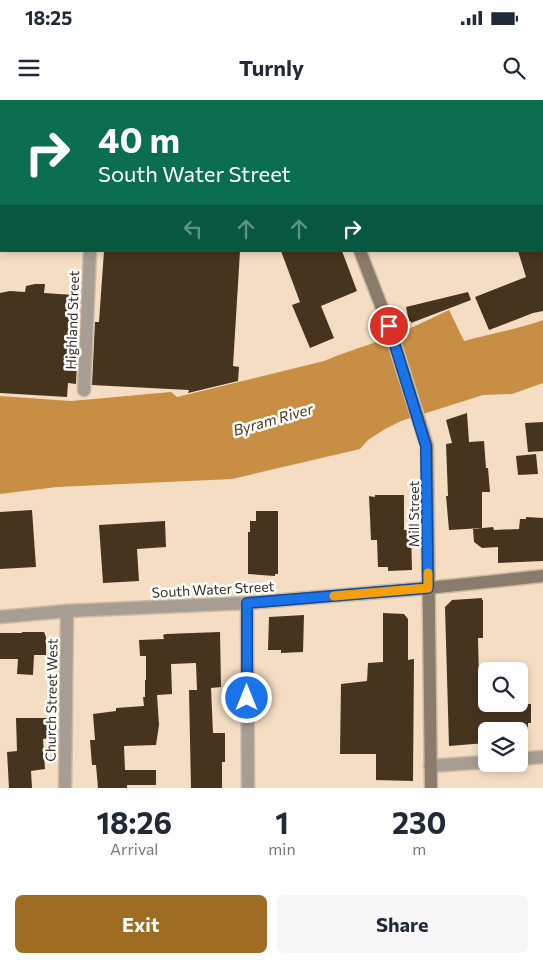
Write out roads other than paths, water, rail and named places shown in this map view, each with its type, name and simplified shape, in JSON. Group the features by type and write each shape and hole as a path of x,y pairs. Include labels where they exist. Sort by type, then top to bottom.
{"main road":[{"name":"Mill Street","path":"360,252 389,326 425,437 428,464 431,788"},
{"path":"428,588 543,576"}],"street":[{"name":"Highland Street","path":"84,390 90,252"},
{"name":"South Water Street","path":"0,617 67,611 247,603 428,588"},
{"path":"247,603 248,788"},
{"name":"Church Street West","path":"65,788 67,611"},
{"path":"528,758 543,757"},
{"path":"430,766 478,763"}],"water":[{"name":"Byram River","path":"449,310 464,341 543,320 543,383 512,394 483,395 401,421 368,440 360,449 232,479 57,487 0,494 0,396 71,401 171,392 177,397 324,361 388,338"}]}
